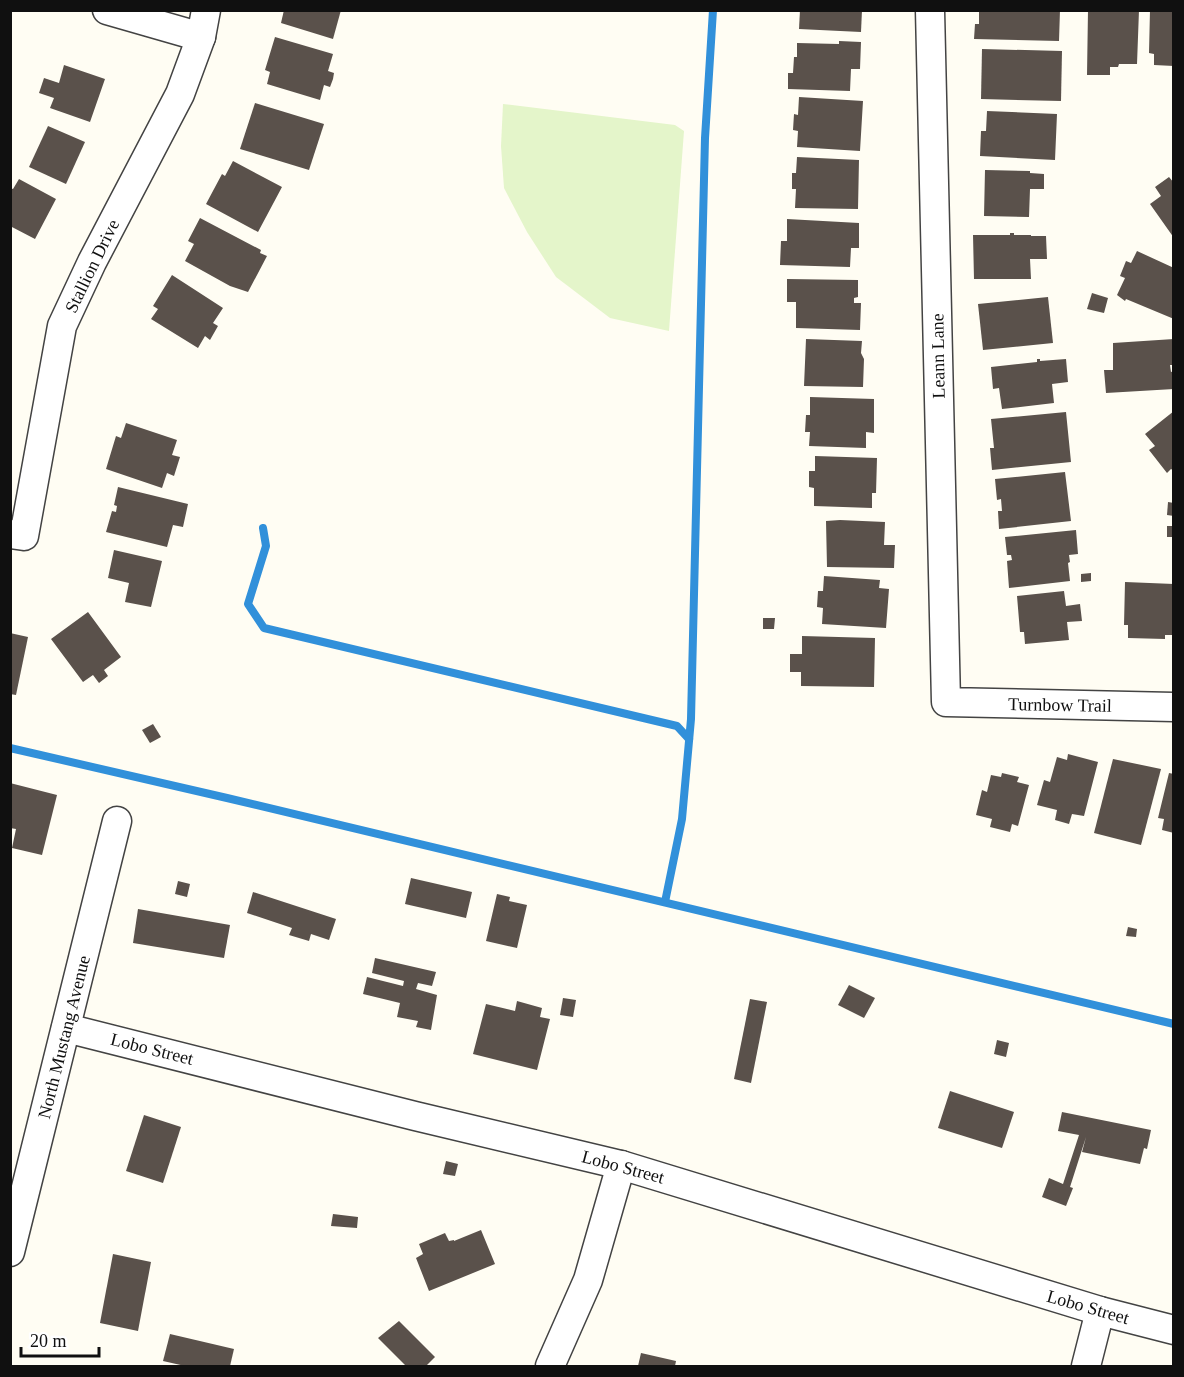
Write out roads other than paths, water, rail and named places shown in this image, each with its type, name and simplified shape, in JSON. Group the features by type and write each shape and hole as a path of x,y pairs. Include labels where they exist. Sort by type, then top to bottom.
{"street":[{"path":"107,10 204,24"},
{"name":"Leann Lane","path":"930,10 946,702"},
{"name":"Stallion Drive","path":"17,535 62,326 92,262 180,94 204,24"},
{"name":"Turnbow Trail","path":"946,702 1173,707"},
{"name":"North Mustang Avenue","path":"10,1252 117,822"},
{"name":"Lobo Street","path":"66,1028 621,1165 1100,1311 1173,1330"},
{"path":"550,1366 588,1280 621,1165"},
{"path":"1086,1366 1100,1311"}],"waterway":[{"path":"665,902 682,819 691,719 705,138 713,10"},
{"path":"263,528 266,546 248,604 264,628 677,726 689,739"},
{"path":"10,748 1174,1024"}]}
